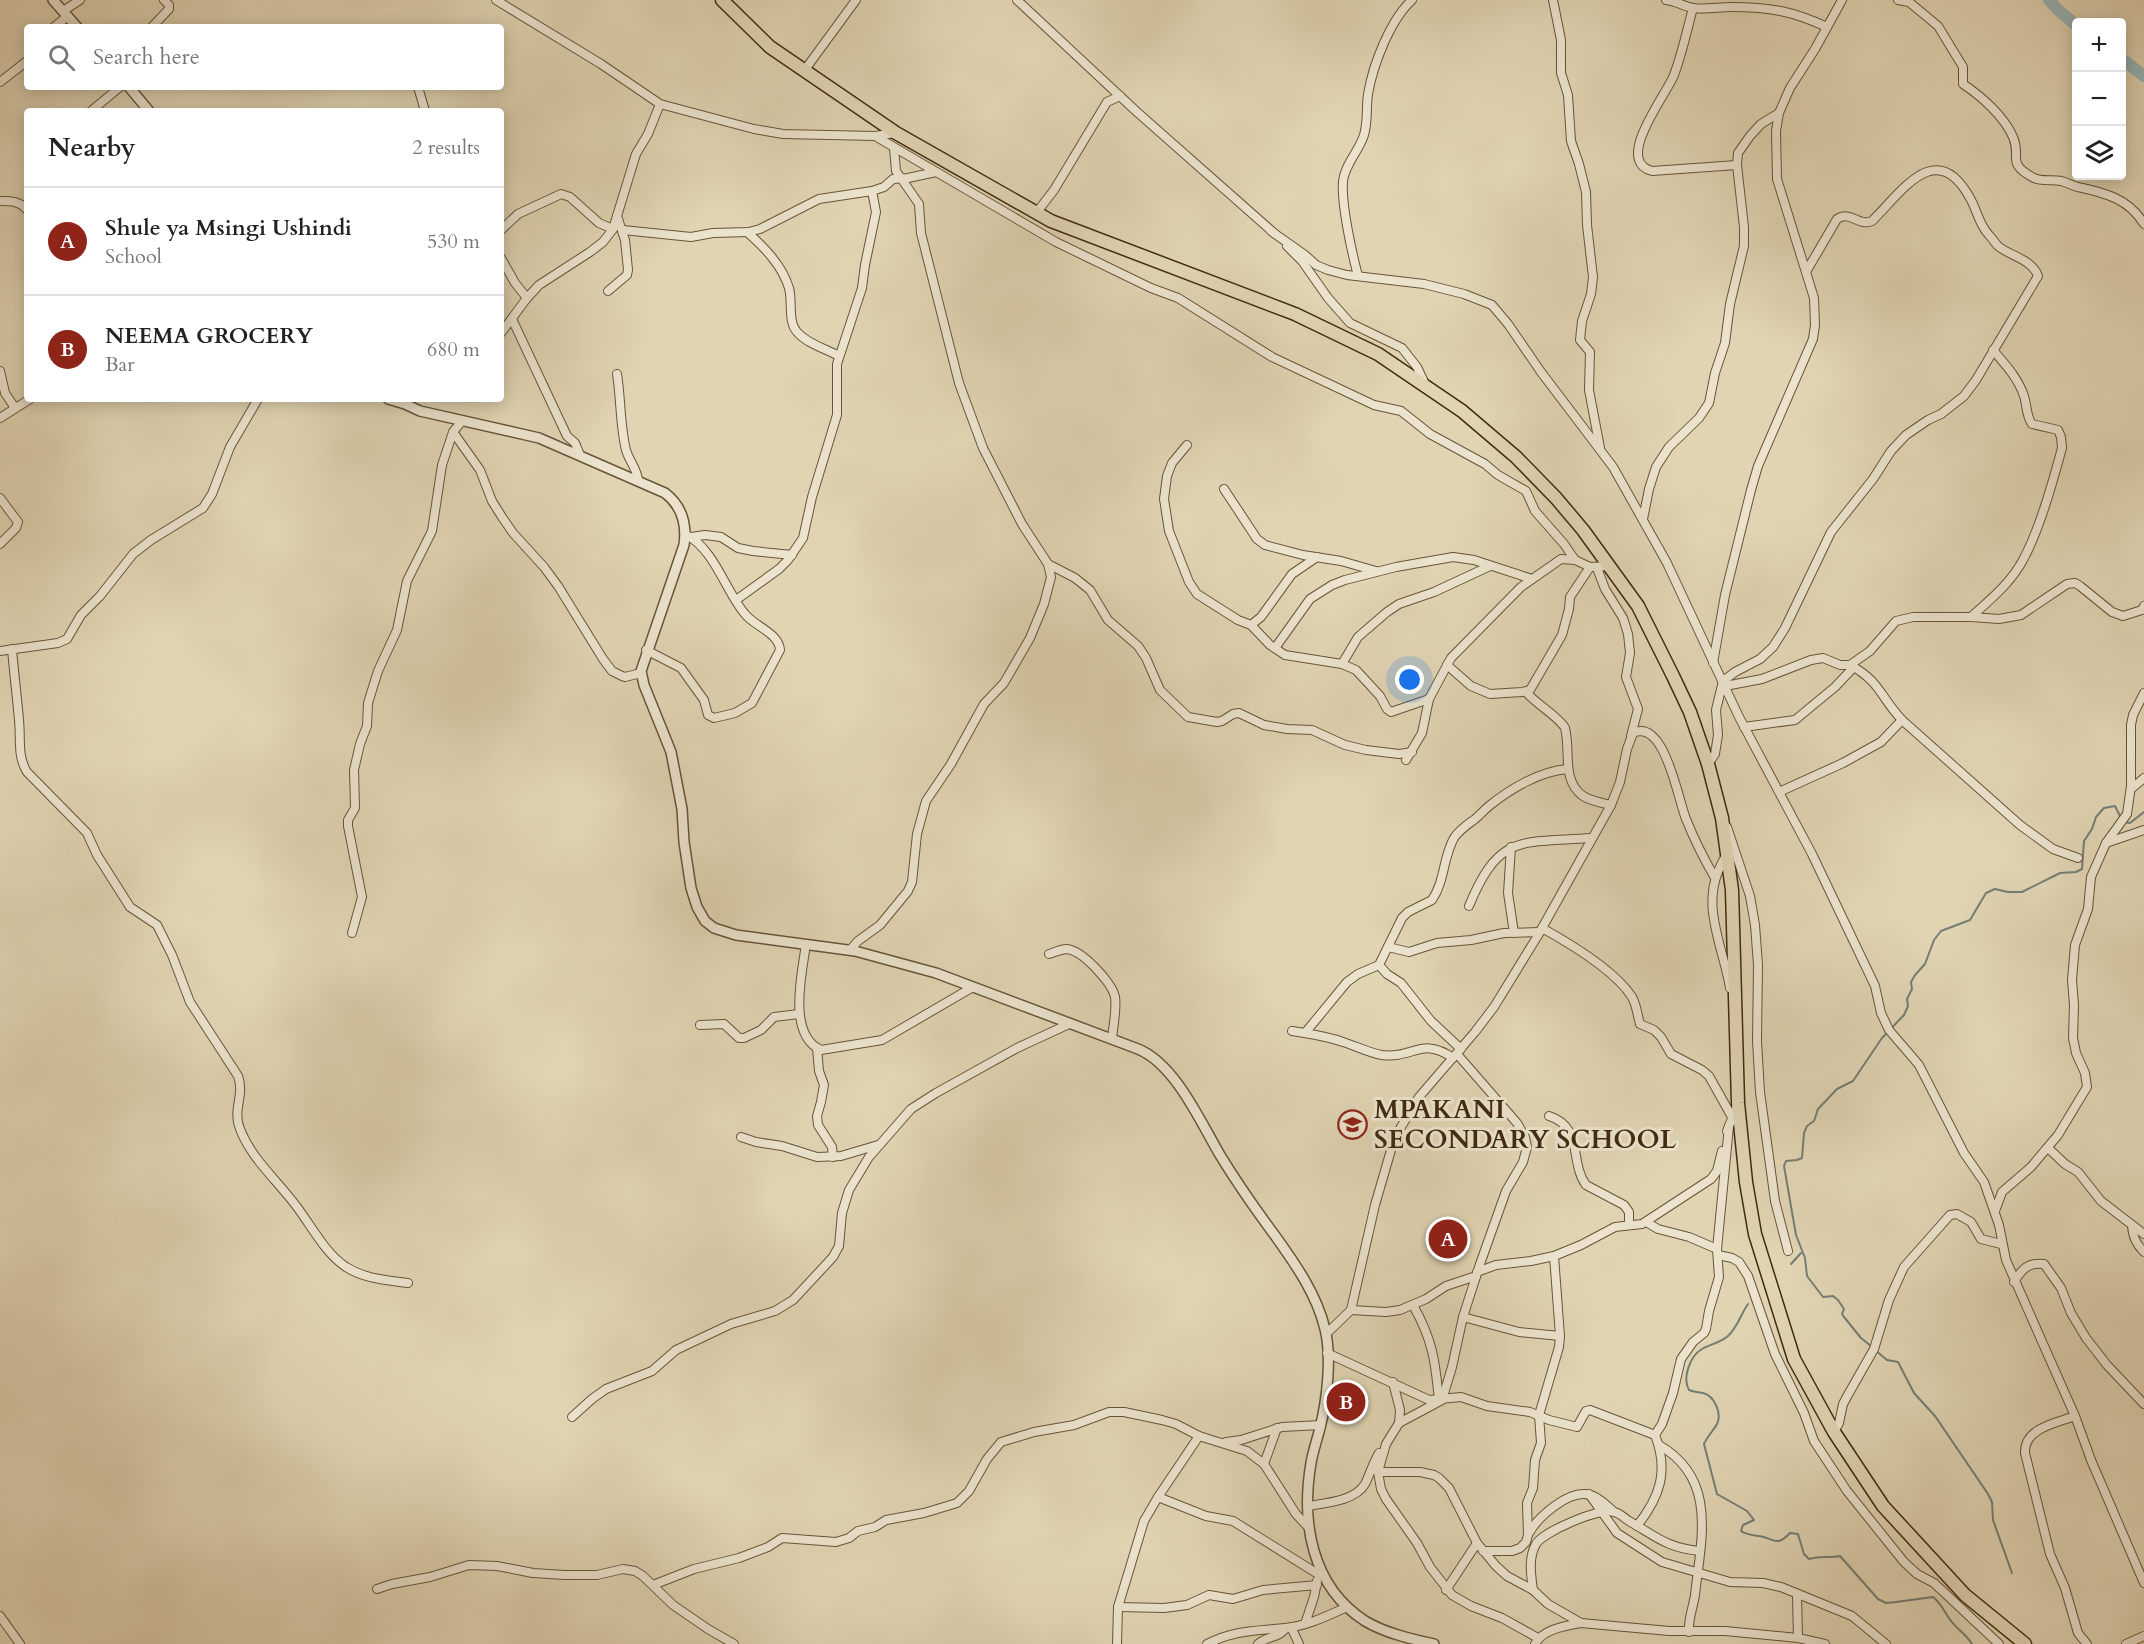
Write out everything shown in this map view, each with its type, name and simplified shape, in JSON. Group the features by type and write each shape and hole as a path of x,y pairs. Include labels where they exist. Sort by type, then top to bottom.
{"highway":[{"path":"722,0 770,46 804,71 896,133 994,190 1052,221 1321,326 1378,354 1462,411 1516,457 1556,498 1610,566 1638,606 1690,712 1708,764 1722,818 1728,853 1735,941 1738,1103 1746,1182 1755,1234 1794,1359 1834,1432 1883,1506 1965,1595 2025,1644"}],"street":[{"path":"52,0 74,24"},
{"path":"57,24 80,0"},
{"path":"155,24 169,9 169,5 164,0"},
{"path":"496,0 601,64 660,104 774,132 875,136 896,133"},
{"path":"804,71 855,0"},
{"path":"1017,0 1302,261 1328,298 1350,323 1402,348 1417,367 1426,386"},
{"path":"1358,276 1342,183 1344,174 1365,134 1369,92 1381,52 1396,18 1412,0"},
{"path":"1553,0 1561,40 1561,73 1568,95 1571,141 1586,192 1592,286 1589,304 1582,321 1581,340 1590,352 1589,390 1600,450"},
{"path":"1666,0 1693,8 1730,7 1781,10 1827,27"},
{"path":"1713,663 1725,595 1758,466 1813,339 1815,325 1814,298 1777,179 1776,131 1779,113 1798,73 1815,49 1842,0"},
{"path":"1898,0 1909,2 1938,26 1963,67 1963,84 1981,96 2013,137 2015,162 2018,167 2035,179 2061,181 2112,196 2125,203 2144,224"},
{"path":"1693,8 1674,76 1643,131 1639,164 1645,170 1652,171 1737,165"},
{"path":"0,82 24,63"},
{"path":"95,108 116,90"},
{"path":"132,90 146,108"},
{"path":"419,90 424,108"},
{"path":"1037,212 1054,190 1107,102 1120,96"},
{"path":"504,329 527,298 546,280 590,252 603,242 613,229 633,163 660,104"},
{"path":"1642,519 1656,467 1669,447 1700,418 1709,403 1715,373 1725,343 1730,304 1744,246 1738,153 1761,124 1779,113"},
{"path":"875,136 1056,242 1151,288 1178,298 1272,357 1374,405 1401,411 1430,434 1526,491 1535,511 1575,560"},
{"path":"850,950 880,925 908,891 912,882 917,834 926,801 951,764 984,704 1004,682 1030,638 1050,588 1051,577 1048,564 1022,525 978,435 953,364 921,233 919,204 901,179 894,164 894,148"},
{"path":"1708,764 1715,754 1718,735 1716,710 1724,684 1735,672 1760,660 1773,647 1785,628 1831,532 1873,479 1891,451 1906,435 1941,414 1964,396 1976,380 2038,276 2031,265 1998,246 1983,229 1969,196 1953,174 1941,170 1929,171 1903,186 1877,216 1866,224 1849,216 1837,219 1806,272"},
{"path":"623,230 692,237 713,233 747,232 760,229 819,198 872,191 884,188 893,179 936,172"},
{"path":"736,600 779,568 792,555 803,538 812,497 837,415 836,375 839,356 862,288 876,212 872,191"},
{"path":"504,227 518,213 561,194 570,196 599,223 613,229"},
{"path":"0,201 16,202 24,207"},
{"path":"608,291 627,275 628,270 623,230 617,216"},
{"path":"1271,231 1316,265 1328,270 1424,284 1464,294 1492,305 1613,467 1667,563 1744,727 1812,854 1875,986 1881,1013 1889,1030 1919,1065 1964,1152 1984,1182 2000,1225 2001,1244 2014,1282 2075,1416 2091,1460 2144,1583"},
{"path":"747,232 782,272 789,289 792,323 797,332 839,356"},
{"path":"504,264 514,283 527,298"},
{"path":"512,319 558,412 567,436 575,443 580,454"},
{"path":"1971,617 2013,576 2024,559 2037,528 2062,448 2058,430 2032,424 2029,420 2024,394 2009,368 1993,350"},
{"path":"0,371 5,393 15,408"},
{"path":"617,374 623,436 627,455 638,476 638,481"},
{"path":"0,418 25,402"},
{"path":"0,651 58,643 67,639 81,615 100,596 133,555 151,540 203,508 212,494 230,447 256,402"},
{"path":"399,402 420,411 539,438 580,454 672,498 680,510 686,535 691,537 708,556 745,615 777,640 781,648 763,679 756,697 745,709 720,717 710,717 704,700 681,668 646,650"},
{"path":"352,933 362,897 348,823 355,808 356,756 367,726 370,697 378,671 398,627 407,581 432,531 442,465 453,432 462,421"},
{"path":"453,432 480,470 492,501 502,518 558,586 612,671 625,677 641,673"},
{"path":"1187,445 1172,463 1167,476 1164,499 1169,531 1189,582 1197,594 1238,620 1251,625 1275,648 1286,655 1350,666 1360,673 1391,712 1429,699"},
{"path":"1224,489 1261,543 1273,548 1378,572"},
{"path":"0,498 18,522 16,528 0,544"},
{"path":"685,529 684,545 646,650 641,673 644,686 671,752 682,809 687,866 697,907 705,921 729,934 850,950 936,973 1144,1051 1170,1074 1234,1178 1305,1281 1326,1334 1328,1372 1321,1425 1311,1462 1308,1506 1308,1527 1319,1570 1314,1598 1305,1624"},
{"path":"691,537 721,537 738,548 792,555"},
{"path":"1251,625 1261,617 1292,574 1317,557"},
{"path":"1275,648 1310,599 1341,581 1452,557 1466,558 1532,579"},
{"path":"1406,760 1422,733 1429,699 1447,665 1460,648 1510,597 1561,559 1575,560 1593,567 1610,566"},
{"path":"1048,564 1075,578 1090,590 1108,620 1138,646 1160,690 1188,717 1217,722 1239,713 1264,725 1312,730 1345,745 1366,750 1399,754 1412,752"},
{"path":"1342,664 1358,637 1375,620 1393,608 1490,566"},
{"path":"1447,665 1471,686 1490,694 1526,692 1534,685 1562,635 1570,597 1593,567"},
{"path":"1326,1334 1351,1310 1372,1214 1391,1150 1411,1108 1494,1007 1541,930 1611,806 1620,782 1638,709 1626,677 1630,653 1623,618 1593,567"},
{"path":"1744,727 1795,720 1835,687 1896,621 1913,617 1998,619 2021,615 2067,584 2075,583 2112,612 2123,616 2143,608 2144,620"},
{"path":"12,649 20,722 20,756 23,766 87,833 97,855 130,907 157,925 172,955 190,1002 238,1076 242,1088 236,1114 237,1120 256,1158 296,1204 333,1256 346,1267 360,1274 408,1283"},
{"path":"1724,684 1762,679 1811,660 1823,658 1840,665 1852,666 1875,682 1891,708 1902,720 2019,825 2053,849 2078,858"},
{"path":"1526,692 1562,723 1566,733 1568,769 1572,781 1582,795 1611,806"},
{"path":"1995,1212 2002,1192 2031,1167 2048,1148 2087,1087 2085,1073 2076,1053 2073,1038 2072,980 2075,945 2088,909 2091,877 2106,843 2127,814 2131,789 2131,725 2133,715 2144,693"},
{"path":"1779,792 1843,763 1881,742 1902,720"},
{"path":"1631,738 1637,731 1648,731 1653,734 1661,746 1685,817 1715,878"},
{"path":"1305,1033 1347,982 1379,965 1402,918 1408,912 1432,900 1436,894 1448,853 1461,830 1497,800 1522,784 1552,771 1568,769"},
{"path":"2131,789 2144,778"},
{"path":"1722,818 1737,853 1750,896 1755,925 1758,965 1757,1035 1760,1092 1775,1201 1788,1251"},
{"path":"2106,843 2144,830"},
{"path":"1469,906 1478,883 1498,855 1518,844 1591,838"},
{"path":"1511,848 1508,892 1514,933"},
{"path":"1728,853 1715,878 1712,916 1728,975 1736,1019"},
{"path":"1388,947 1408,952 1437,943 1469,941 1541,930 1581,950 1627,990 1636,1005 1640,1024 1654,1030 1664,1041 1671,1054 1710,1076 1732,1117"},
{"path":"806,944 799,1014 801,1026 817,1048 819,1071 824,1085 817,1116 818,1125 832,1147 833,1157"},
{"path":"1049,954 1063,949 1074,951 1092,964 1111,988 1115,998 1112,1039"},
{"path":"1379,965 1387,974 1401,983 1457,1054 1517,1123 1527,1142 1523,1162 1506,1191 1477,1274 1463,1317 1452,1367 1440,1400 1399,1423"},
{"path":"817,1048 831,1049 882,1040 973,987"},
{"path":"700,1025 724,1024 739,1038 744,1038 761,1030 774,1017 799,1014"},
{"path":"572,1417 606,1389 651,1371 676,1350 731,1324 775,1311 793,1299 833,1257 839,1246 842,1213 849,1190 869,1157 911,1109 1017,1048 1069,1024"},
{"path":"1292,1031 1340,1041 1384,1055 1401,1054 1428,1047 1457,1054"},
{"path":"1351,1310 1386,1312 1400,1310 1426,1299 1446,1286 1496,1265 1554,1256 1581,1245 1608,1230 1646,1222 1711,1179 1717,1171 1729,1126 1738,1103"},
{"path":"1549,1116 1564,1122 1574,1142 1582,1180 1586,1185 1624,1204 1629,1212 1629,1225"},
{"path":"1655,1435 1662,1424 1673,1393 1681,1359 1706,1329 1718,1283 1718,1252 1729,1126"},
{"path":"741,1137 817,1157 854,1153 880,1144"},
{"path":"2048,1148 2065,1164 2078,1172 2101,1201 2144,1234"},
{"path":"1834,1432 1849,1393 1874,1349 1896,1281 1904,1267 1936,1229 1950,1215 1956,1214 1971,1222 1981,1239 2001,1244"},
{"path":"1646,1222 1658,1229 1689,1237 1739,1263 1748,1276 1775,1354 1804,1413 1814,1442 1847,1491 1904,1562 1917,1574 1934,1583 1999,1644"},
{"path":"2132,1226 2137,1245 2144,1252"},
{"path":"1528,1535 1526,1511 1535,1480 1537,1450 1541,1443 1539,1416 1559,1347 1554,1256"},
{"path":"2014,1282 2022,1268 2037,1263 2044,1264 2061,1288 2071,1313 2086,1338 2107,1365 2144,1404"},
{"path":"1413,1305 1424,1323 1433,1349 1440,1400"},
{"path":"1463,1317 1519,1332 1560,1336"},
{"path":"1328,1353 1429,1400 1461,1397 1487,1406 1512,1408 1577,1427 1586,1411 1590,1410 1655,1435 1659,1444 1658,1491 1651,1509 1637,1526"},
{"path":"1308,1506 1328,1503 1361,1490 1372,1464 1399,1423 1400,1410 1393,1382"},
{"path":"653,1585 694,1569 746,1556 768,1547 778,1539 837,1542 849,1538 858,1531 875,1527 886,1520 924,1513 957,1503 969,1491 996,1446 1007,1440 1034,1432 1074,1425 1116,1411 1169,1422 1199,1436 1247,1451 1264,1464 1296,1514 1308,1527"},
{"path":"2075,1416 2039,1430 2028,1437 2025,1453 2050,1554 2065,1588 2078,1633 2087,1644"},
{"path":"1220,1443 1241,1440 1277,1428 1321,1425"},
{"path":"1264,1464 1277,1428"},
{"path":"1117,1644 1118,1607 1144,1521 1199,1436"},
{"path":"1386,1444 1378,1472 1381,1489 1446,1590 1459,1600 1502,1618 1536,1641 1554,1630 1581,1623 1689,1632 1725,1631 1798,1638 1825,1644"},
{"path":"1659,1444 1681,1459 1699,1492 1703,1530 1689,1632"},
{"path":"1378,1472 1420,1472 1439,1478 1449,1488 1477,1543 1507,1576 1533,1590 1548,1604 1581,1623"},
{"path":"1483,1551 1512,1551 1520,1548 1526,1542 1533,1526 1548,1510 1559,1503 1589,1494"},
{"path":"1589,1494 1673,1547 1700,1551"},
{"path":"1589,1494 1617,1533 1662,1562 1730,1582 1773,1585 1852,1616 1886,1644"},
{"path":"1158,1497 1206,1516 1233,1521 1319,1570 1347,1607 1366,1622 1421,1643 1434,1644"},
{"path":"1533,1590 1532,1555 1535,1545 1541,1538 1586,1517 1600,1512 1613,1511"},
{"path":"1446,1590 1477,1543"},
{"path":"377,1589 469,1565 496,1566 533,1573 564,1575 597,1575 623,1569 635,1571 673,1605 734,1644"},
{"path":"1118,1607 1170,1608 1187,1605 1209,1595 1233,1599 1263,1590 1317,1585"},
{"path":"1797,1595 1798,1638"},
{"path":"1207,1644 1231,1633 1288,1628 1305,1624 1347,1607"},
{"path":"0,1616 20,1644"},
{"path":"1258,1644 1267,1637 1277,1636 1288,1628"},
{"path":"1288,1628 1299,1644"},
{"path":"2126,1644 2144,1636"}],"waterway":[{"path":"2049,0 2072,22"},
{"path":"2126,62 2144,76"},
{"path":"1871,1346 1861,1338 1844,1317 1842,1314 1844,1309 1838,1300 1833,1296 1823,1297 1807,1276 1805,1258 1796,1235 1784,1166 1786,1161 1802,1158 1804,1133 1807,1126 1814,1121 1818,1109 1837,1089 1853,1081 1882,1038 1904,1015 1908,1006 1907,999 1912,989 1911,982 1925,964 1934,940 1941,931 1970,920 1986,893 1995,889 2022,892 2060,873 2076,872 2082,869 2084,841 2096,817 2104,808 2115,806 2121,818"},
{"path":"2124,822 2130,823 2144,812"},
{"path":"1791,1264 1801,1253"},
{"path":"1748,1304 1728,1336 1698,1352 1688,1368 1686,1380 1689,1390 1707,1395 1716,1406 1719,1415 1717,1424 1704,1444 1717,1494 1747,1511 1754,1520 1743,1525 1741,1531 1775,1541 1785,1538 1790,1533 1798,1534 1804,1554 1809,1559 1840,1556 1878,1599 1886,1603 1933,1597 1972,1644"},
{"path":"1875,1350 1887,1360 1898,1362 1914,1393 1935,1416 1988,1494 1992,1502 1993,1520 2012,1573"}],"place":[{"name":"MPAKANI SECONDARY SCHOOL","path":"1353,1124"},
{"name":"Shule ya Msingi Ushindi","path":"1448,1239"},
{"name":"NEEMA GROCERY","path":"1346,1402"}]}
